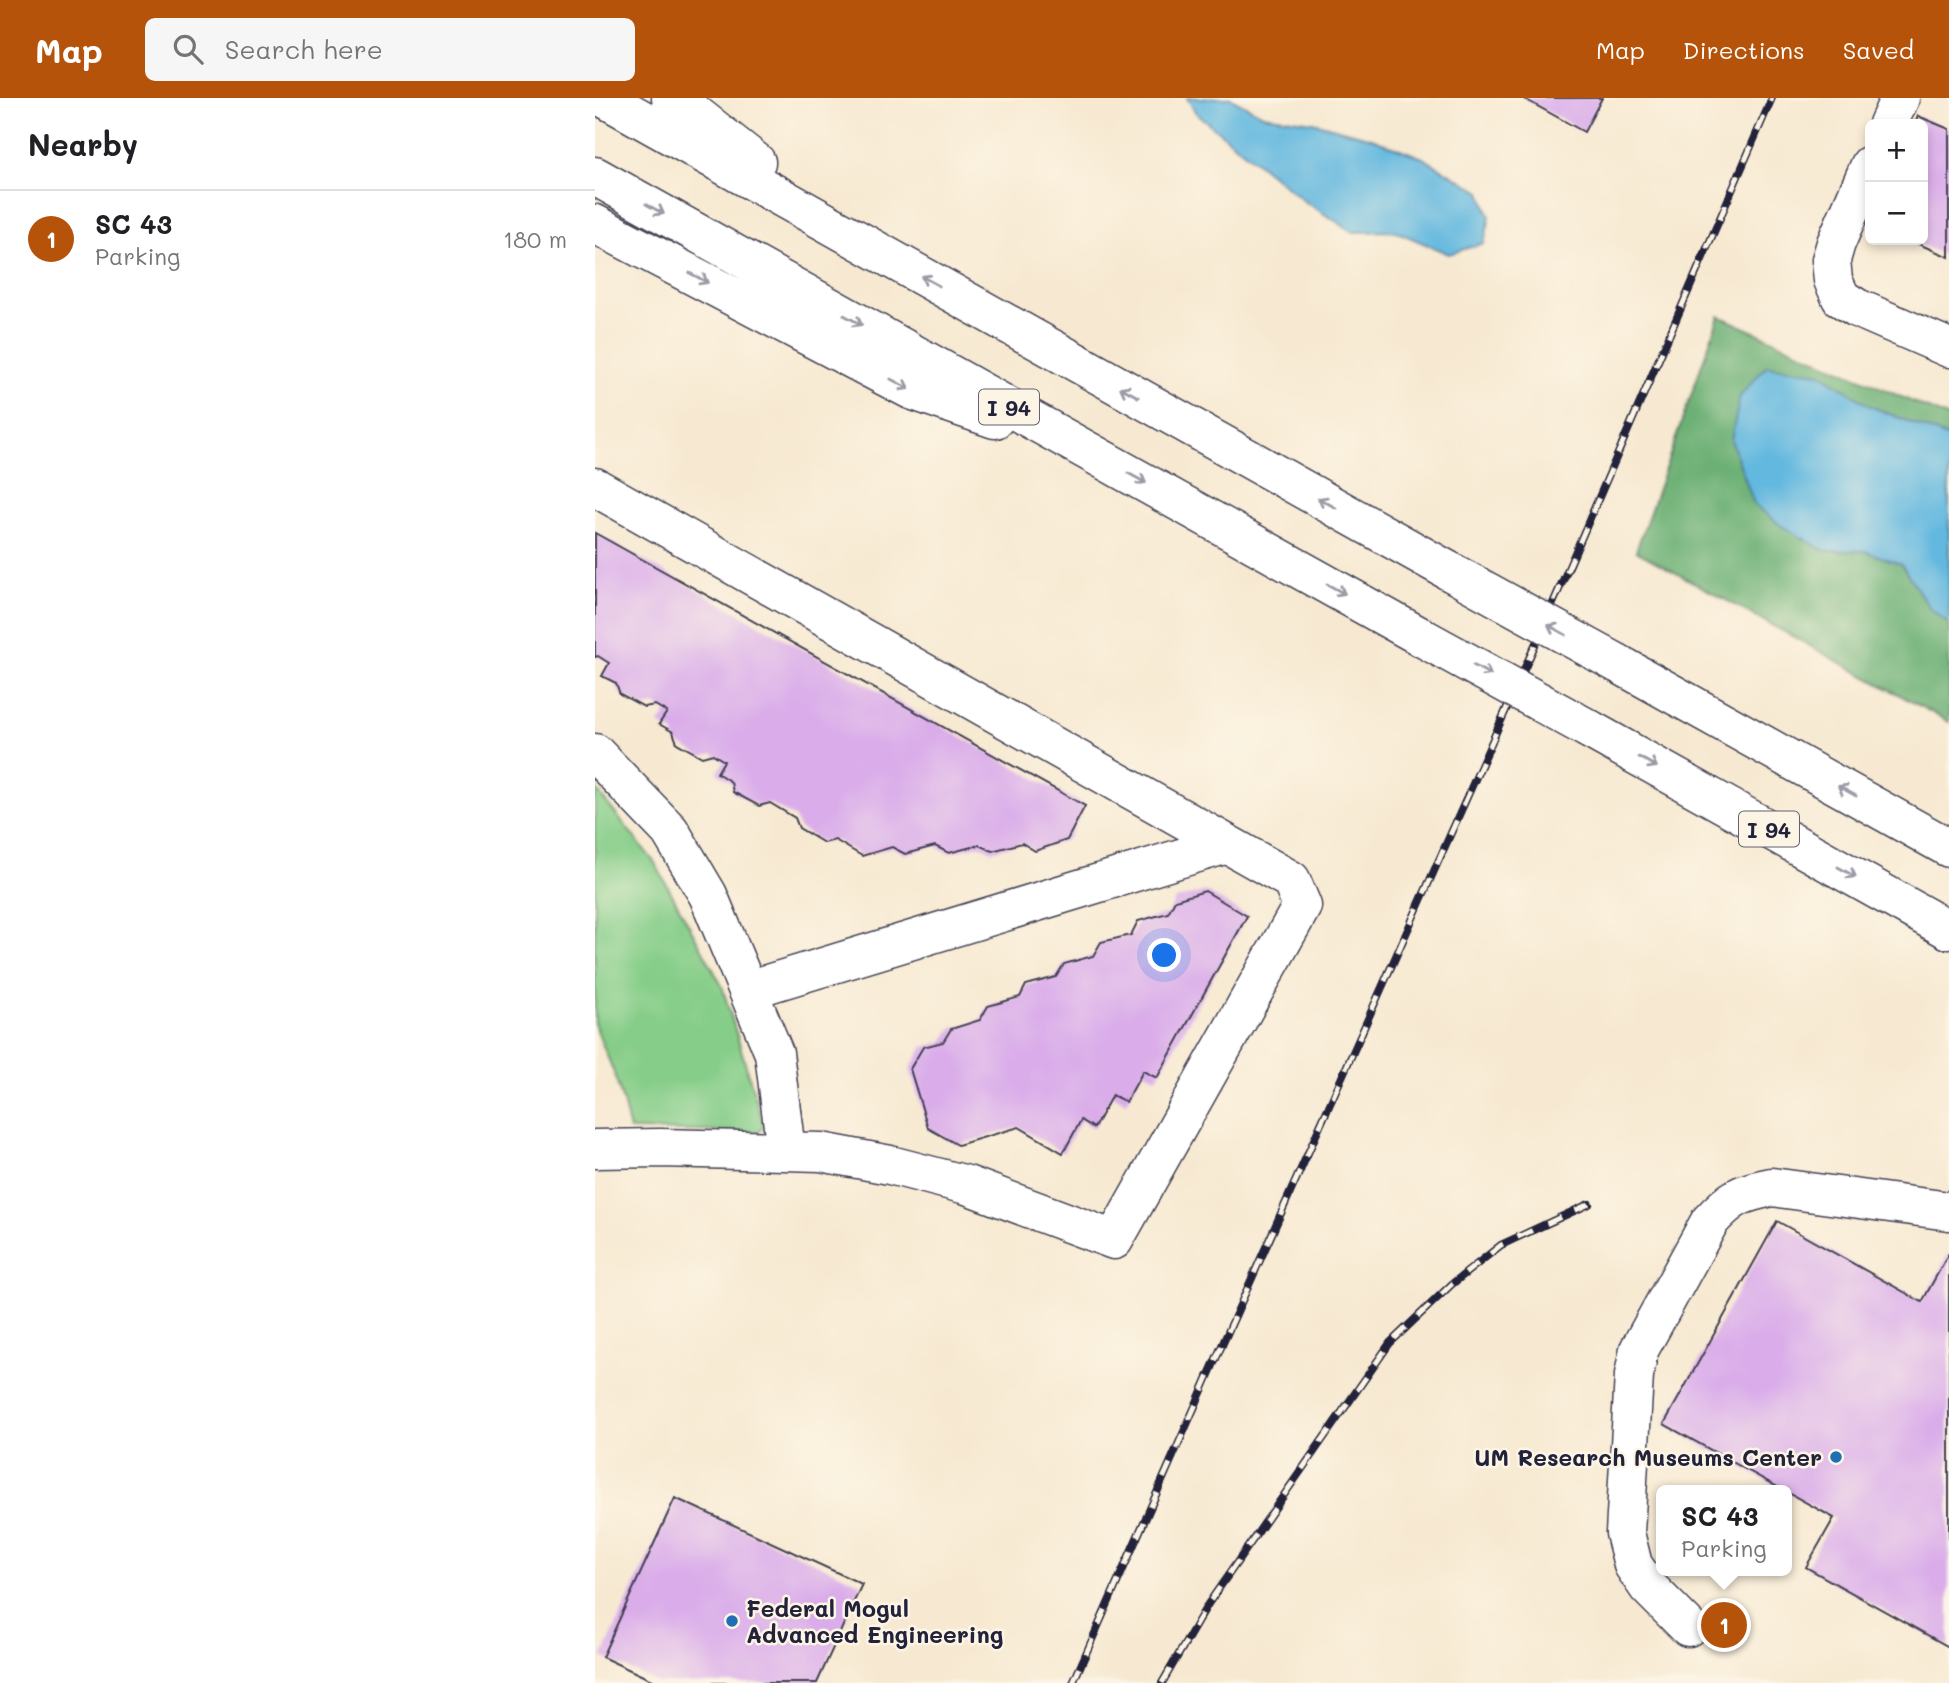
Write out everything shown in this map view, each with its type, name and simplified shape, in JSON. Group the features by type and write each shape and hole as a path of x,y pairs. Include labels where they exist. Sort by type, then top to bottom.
{"main road":[{"path":"604,98 1949,848"},
{"path":"671,98 689,109 854,239"},
{"path":"1890,119 1900,98"},
{"name":"I 94","path":"595,176 1949,929"},
{"path":"1865,176 1836,243 1831,260 1833,280 1842,298 1857,308 1949,348"},
{"path":"595,223 911,390 1095,454"},
{"path":"595,487 1291,880 1302,906 1114,1240 967,1185 890,1165 821,1152 595,1149"},
{"path":"595,752 670,831 708,895 774,1053 786,1151"},
{"path":"748,990 1227,844"},
{"path":"1688,1627 1648,1587 1633,1565 1625,1533 1634,1375 1639,1350 1710,1221 1727,1203 1747,1192 1772,1187 1949,1211"}],"green space":[{"path":"1719,316 1949,418 1949,722 1636,551"},
{"path":"595,788 655,863 722,986 764,1126 759,1132 630,1130 613,1070 595,1026"}],"water":[{"path":"1187,98 1231,98 1263,115 1313,122 1372,138 1423,158 1481,192 1490,217 1484,243 1449,254 1395,231 1353,232 1304,201 1196,113"},
{"path":"1766,366 1820,373 1870,406 1949,438 1949,624 1929,607 1901,564 1865,551 1825,551 1780,525 1754,504 1731,440 1740,396"}],"building":[{"path":"1523,98 1602,98 1584,132"},
{"path":"1928,120 1949,129 1949,257 1921,245 1928,245"},
{"path":"595,533 1085,806 1067,840 1035,851 1022,843 992,851 979,845 949,853 935,846 905,854 892,847 862,856 835,840 824,843 799,828 795,818 770,803 759,806 733,792 731,782 717,773 724,761 713,754 702,757 677,743 673,732 659,724 667,712 655,705 644,707 620,694 616,683 602,676 609,663 598,656 595,657"},
{"path":"1205,891 1247,916 1157,1078 1143,1071 1126,1102 1112,1095 1094,1128 1081,1120 1063,1153 1019,1127 958,1145 928,1128 910,1069 923,1047 943,1042 951,1029 980,1020 988,1006 1020,997 1026,985 1056,977 1064,964 1093,956 1101,942 1131,935 1138,921 1168,913 1175,900"},
{"name":"UM Research Museums Center","path":"1777,1221 1922,1302 1949,1253 1949,1647 1806,1567 1834,1518 1792,1495 1792,1485 1774,1485 1664,1424"},
{"name":"Federal Mogul Advanced Engineering","path":"675,1498 862,1584 817,1683 658,1683 602,1657"}],"railway":[{"path":"1073,1683 1535,645 1772,98"},
{"path":"1162,1683 1208,1604 1390,1343 1452,1284 1501,1245 1589,1204"}],"place":[{"name":"UM Research Museums Center","path":"1836,1457"},
{"name":"Federal Mogul Advanced Engineering","path":"732,1621"},
{"name":"SC 43","path":"1724,1625"}]}
